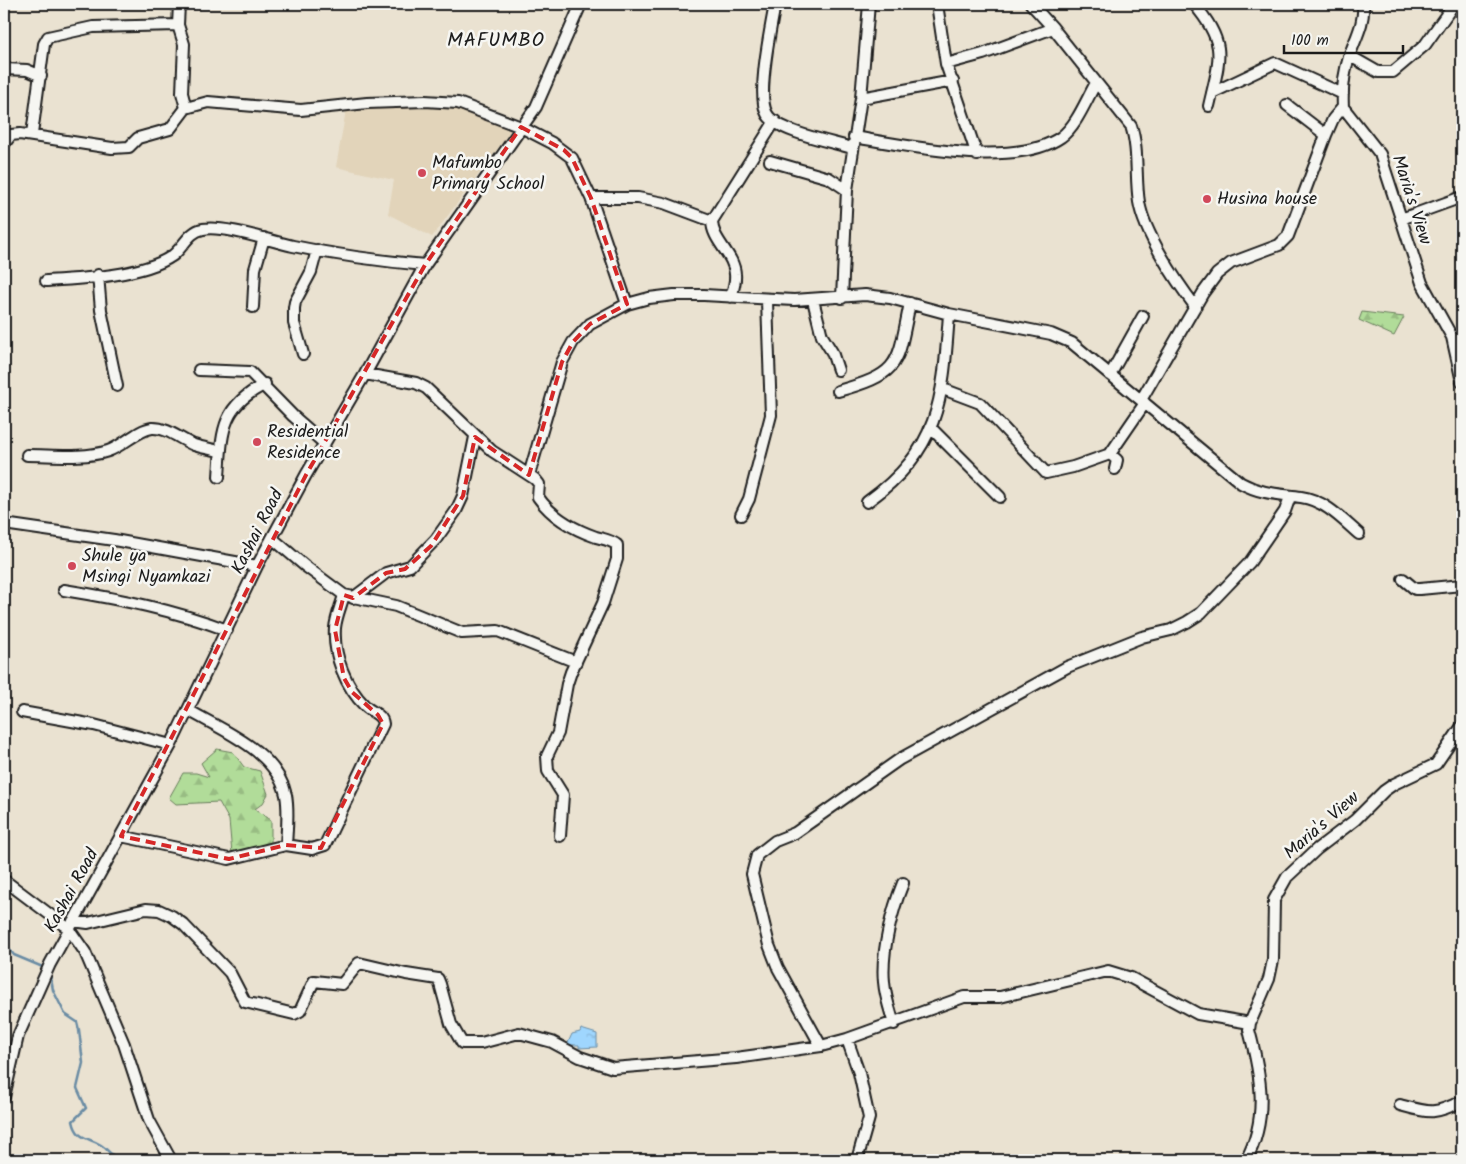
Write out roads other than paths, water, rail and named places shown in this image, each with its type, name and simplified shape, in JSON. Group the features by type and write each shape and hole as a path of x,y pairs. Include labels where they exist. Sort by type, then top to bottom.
{"street":[{"path":"180,4 178,25 184,44 182,93 186,108"},
{"name":"Kashai Road","path":"4,1097 18,1036 50,964 171,745 257,566 425,264 536,108 581,4"},
{"path":"775,4 763,88 767,115 775,122 790,129 852,148"},
{"path":"842,298 847,190 861,98 869,4"},
{"path":"937,4 946,64 977,154"},
{"path":"1030,4 1053,28 1130,126 1135,139 1142,213 1180,286 1195,306"},
{"path":"1194,4 1214,32 1219,48 1209,106"},
{"path":"943,389 980,403 1046,473 1067,469 1110,454 1143,402 1195,306 1217,274 1249,255 1279,245 1288,236 1326,135 1333,119 1344,107 1343,94 1350,56 1359,33 1363,4"},
{"path":"1350,56 1378,72 1394,72 1425,45 1454,4"},
{"path":"32,134 44,44 48,36 93,27 178,25"},
{"path":"946,64 983,54 1053,28"},
{"path":"1212,93 1275,63 1343,94"},
{"path":"4,69 27,70 41,76"},
{"path":"861,98 952,81"},
{"path":"854,137 977,154 1006,154 1048,143 1061,136 1072,125 1096,83"},
{"path":"4,144 11,135 32,134 122,149 129,147 138,138 170,129 186,108 208,102 301,110 367,103 425,101 458,103 521,127 552,143 572,158 591,198 627,304"},
{"path":"1287,105 1326,135"},
{"name":"Maria's View","path":"1344,107 1380,154 1422,283 1457,336 1462,382"},
{"path":"731,298 735,280 734,266 715,234 712,221 775,122"},
{"path":"770,161 829,178 847,190"},
{"path":"1402,219 1462,197"},
{"path":"591,198 638,198 664,203 712,221"},
{"path":"46,281 135,271 172,256 192,234 204,228 385,262 425,264"},
{"path":"253,307 255,269 264,238"},
{"path":"303,354 294,323 294,308 295,302 311,272 317,250"},
{"path":"98,275 101,310 117,386"},
{"path":"529,475 562,362 573,342 590,324 627,304 649,298 674,295 767,300 813,300 865,295 1051,334 1072,343 1091,356 1110,375 1241,483 1257,491 1301,497 1324,505 1359,534"},
{"path":"741,515 749,499 770,415 767,300"},
{"path":"813,300 820,330 838,370"},
{"path":"838,391 869,383 884,375 891,367 901,345 910,303"},
{"path":"868,502 902,474 932,428 943,389 949,314"},
{"path":"1110,375 1143,316"},
{"path":"199,370 246,370 265,384 294,416 324,443"},
{"path":"365,374 416,383 426,388 492,452 529,475 539,484 538,496 556,517 594,536 613,542 619,550 603,603 567,684 558,733 547,756 548,772 563,795 560,836"},
{"path":"219,477 220,451 224,429 234,405 265,384"},
{"path":"27,455 75,456 105,452 120,446 142,431 152,428 171,433 194,445 220,451"},
{"path":"932,428 1000,497"},
{"path":"121,836 229,860 286,845 312,849 325,845 383,724 378,715 352,692 344,678 335,630 349,596 386,573 410,566 436,539 456,511 462,496 475,437"},
{"path":"1110,454 1117,460 1115,469"},
{"path":"821,1046 778,968 769,945 752,874 757,854 775,841 795,833 900,759 1067,667 1133,640 1171,630 1187,622 1219,596 1250,562 1285,511 1290,497"},
{"path":"4,524 114,540 257,566"},
{"path":"272,538 305,566 349,596 396,606 462,633 498,631 576,662"},
{"path":"1403,579 1415,588 1420,589 1462,585"},
{"path":"64,590 154,607 226,630"},
{"path":"188,710 243,742 275,768 286,796 286,845"},
{"path":"22,712 94,725 171,745"},
{"name":"Maria's View","path":"1246,1160 1255,1144 1262,1105 1249,1030 1250,1023 1269,979 1273,960 1274,900 1287,877 1317,849 1356,820 1384,791 1394,784 1436,764 1462,726"},
{"path":"4,880 71,925 93,969 124,1044 149,1120 171,1160"},
{"path":"894,1024 886,996 884,974 894,904 903,883"},
{"path":"71,925 88,923 136,910 159,910 183,924 210,951 230,973 245,1002 294,1014 300,1011 314,981 342,984 359,963 406,974 432,976 438,979 451,1024 462,1043 482,1042 519,1033 552,1042 580,1057 604,1066 622,1068 727,1059 821,1046 894,1024 950,1000 964,997 1000,997 1108,971 1131,978 1198,1014 1250,1023"},
{"path":"847,1039 859,1073 869,1118 857,1160"},
{"path":"1400,1105 1429,1113 1462,1101"}],"water":[{"path":"581,1029 597,1034 597,1047 579,1048 579,1045 567,1045 572,1034 580,1032"}],"waterway":[{"path":"4,943 14,955 45,968"},
{"path":"50,973 53,990 65,1014 77,1022 79,1030 83,1063 77,1088 86,1108 73,1121 75,1127 80,1135 101,1145 120,1160"}],"place":[{"name":"Mafumbo Primary School","path":"422,173"},
{"name":"Husina house","path":"1207,199"},
{"name":"Residential Residence","path":"257,442"},
{"name":"Shule ya Msingi Nyamkazi","path":"72,566"}],"district":[{"name":"MAFUMBO","path":"496,41"}]}
